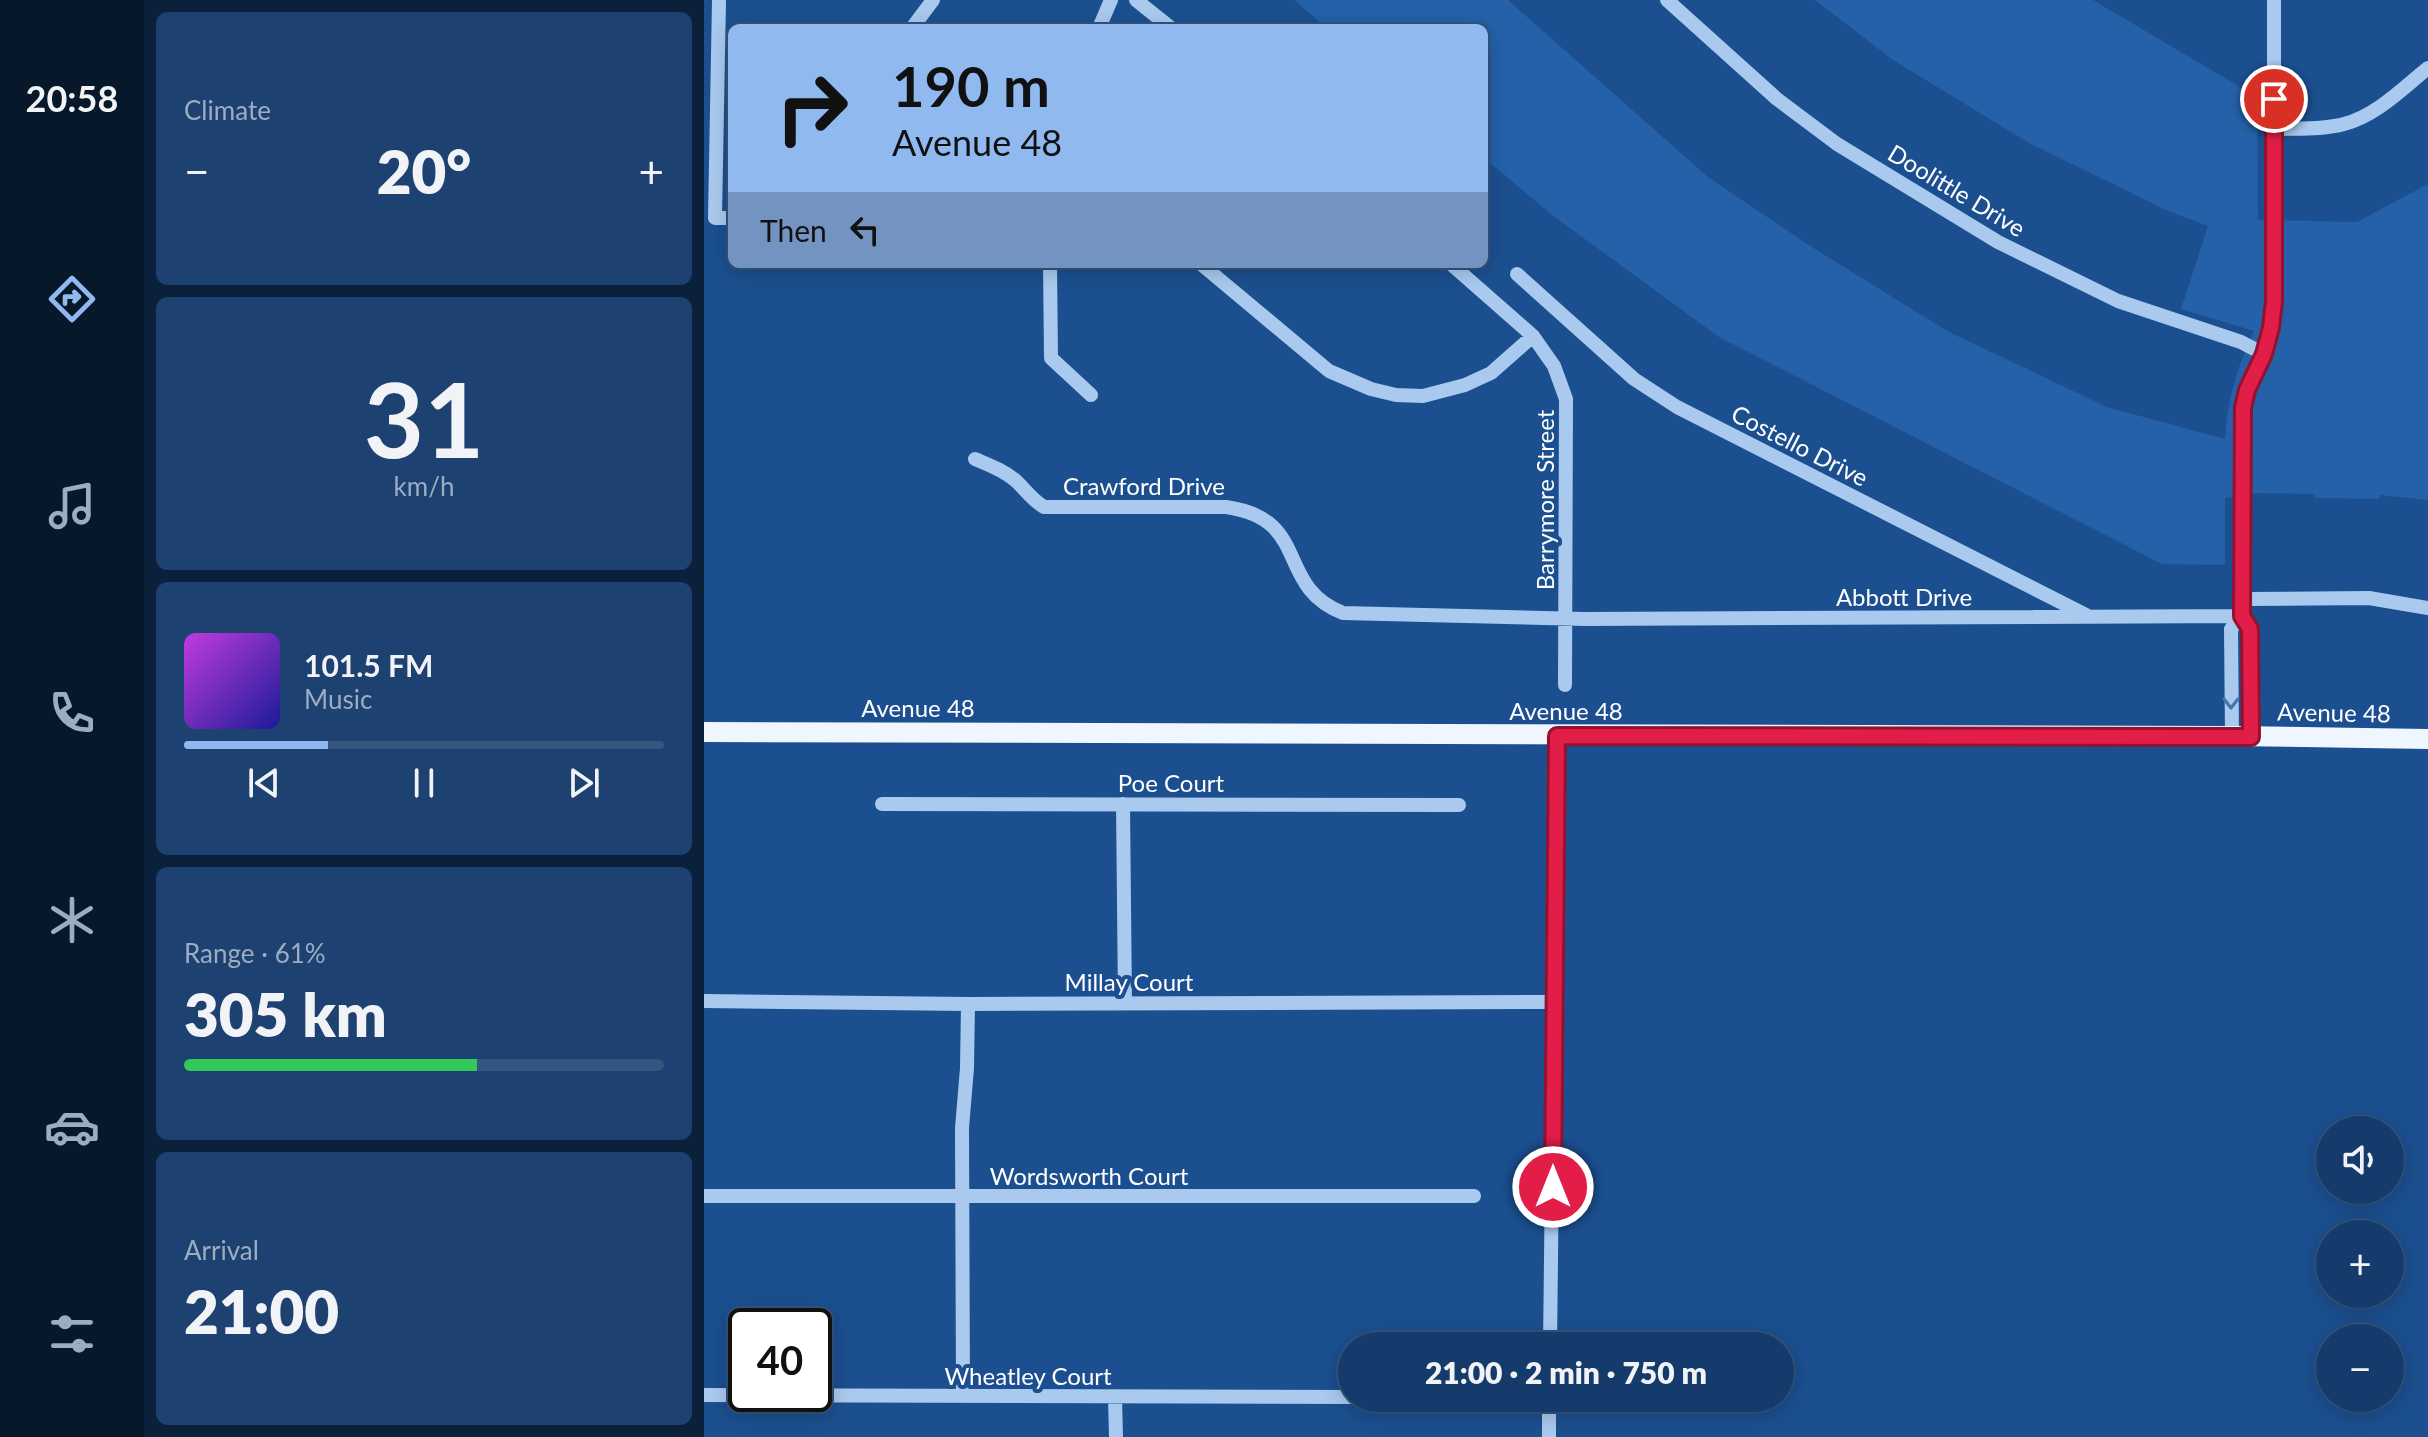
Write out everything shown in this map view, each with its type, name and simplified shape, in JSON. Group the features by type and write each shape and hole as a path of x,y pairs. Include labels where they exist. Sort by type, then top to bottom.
{"main road":[{"name":"Avenue 48","path":"704,732 2428,739"}],"street":[{"path":"719,0 715,218 728,218"},
{"path":"915,24 933,0"},
{"path":"1101,24 1111,0"},
{"path":"1136,0 1166,24"},
{"name":"Doolittle Drive","path":"1667,0 1777,99 1837,144 1998,242 2118,301 2241,342 2264,354"},
{"path":"2241,736 2250,629 2242,616 2242,418 2247,390 2264,354 2274,301 2274,0"},
{"path":"2274,129 2326,127 2356,121 2428,68"},
{"path":"1050,268 1051,358 1091,395"},
{"path":"1206,268 1329,371 1371,389 1396,395 1423,396 1465,385 1491,373 1533,336"},
{"name":"Barrymore Street","path":"1456,268 1533,336 1554,366 1566,399 1565,685"},
{"name":"Costello Drive","path":"1517,274 1634,379 1677,407 2090,617"},
{"name":"Crawford Drive","path":"975,459 1002,470 1029,497 1044,507 1226,507 1261,516 1276,527 1287,543 1307,588 1329,607 1343,613 1566,618"},
{"path":"2242,599 2369,598 2428,608"},
{"name":"Abbott Drive","path":"1566,618 2242,616"},
{"path":"1550,1332 1557,736"},
{"name":"Poe Court","path":"882,804 1459,805"},
{"path":"1123,804 1125,1003"},
{"name":"Millay Court","path":"704,1001 968,1004 1554,1002"},
{"path":"963,1396 962,1197 968,1004"},
{"name":"Wordsworth Court","path":"704,1196 1474,1196"},
{"name":"Wheatley Court","path":"704,1395 1338,1397"},
{"path":"1115,1397 1116,1437"},
{"path":"1549,1412 1549,1437"}],"shaded area":[{"path":"1294,0 1508,0 1708,177 1807,244 1949,332 2107,407 2225,439 2234,384 2254,331 2181,309 2208,226 2166,210 2029,143 1893,60 1815,0 2093,0 2257,97 2258,220 2357,222 2428,184 2428,500 2380,495 2379,499 2315,498 2315,494 2256,493 2225,498 2225,565 2162,564 1719,337 1552,215 1488,161 1488,24 1322,24"}],"route":[{"path":"1553,1187 1557,736 2251,737 2250,629 2242,616 2241,428 2247,390 2264,354 2271,328 2274,301 2274,99"}]}
